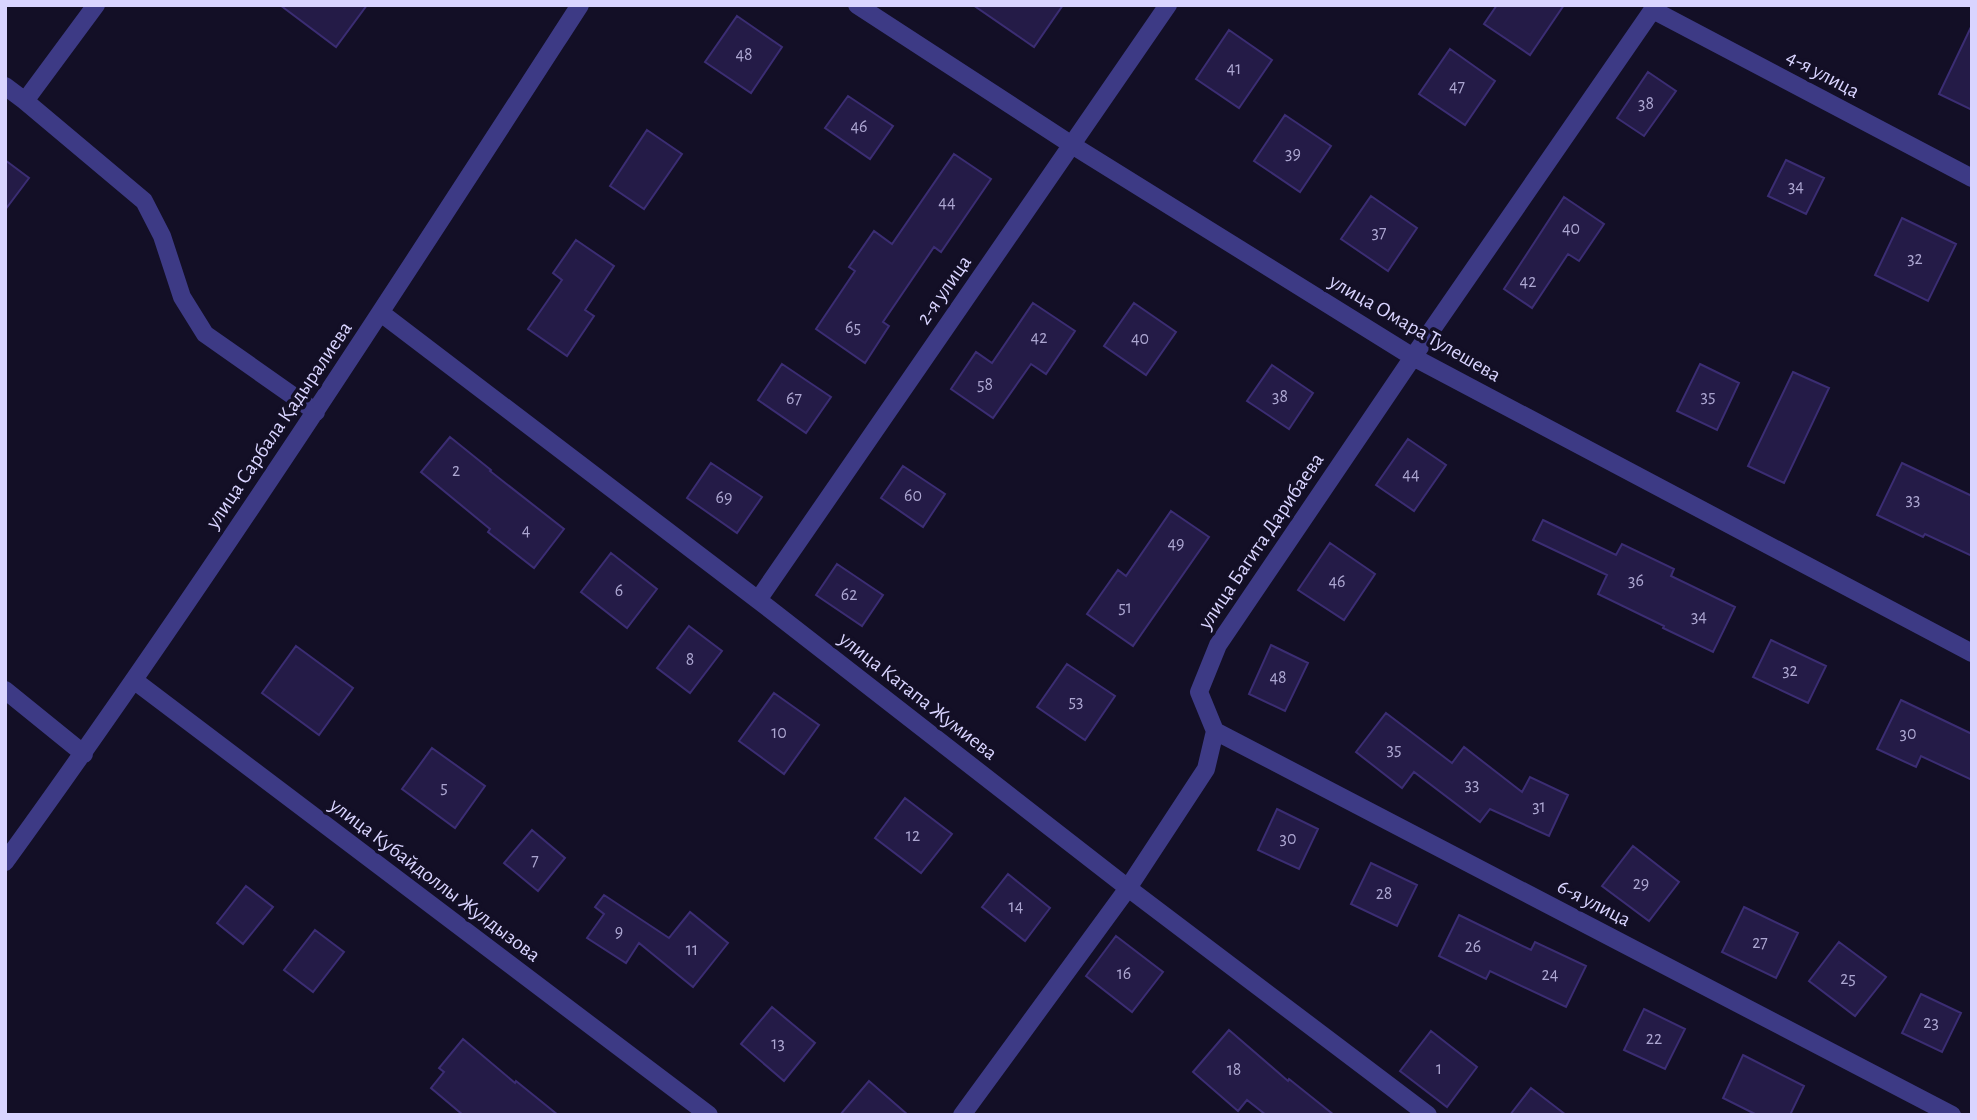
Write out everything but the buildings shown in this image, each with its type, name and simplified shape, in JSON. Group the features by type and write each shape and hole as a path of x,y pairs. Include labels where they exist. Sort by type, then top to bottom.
{"street":[{"path":"25,100 96,5"},
{"name":"улица Сарбала Қадыралиева","path":"5,862 135,681 316,412 580,5"},
{"name":"улица Омара Тулешева","path":"857,5 1072,145 1413,357 1972,653"},
{"name":"2-я улица","path":"758,600 1168,5"},
{"name":"4-я улица","path":"1655,8 1972,178"},
{"name":"улица Багита Дарибаева","path":"1215,731 1199,692 1218,645 1413,357 1655,8"},
{"path":"5,86 144,201 162,236 182,297 205,334 316,412"},
{"name":"улица Катапа Жумиева","path":"380,313 1428,1115"},
{"name":"улица Кубайдоллы Жулдызова","path":"135,681 709,1115"},
{"path":"5,690 84,754"},
{"path":"962,1115 1128,888 1206,769 1215,731"},
{"name":"6-я улица","path":"1215,731 1952,1115"}]}
